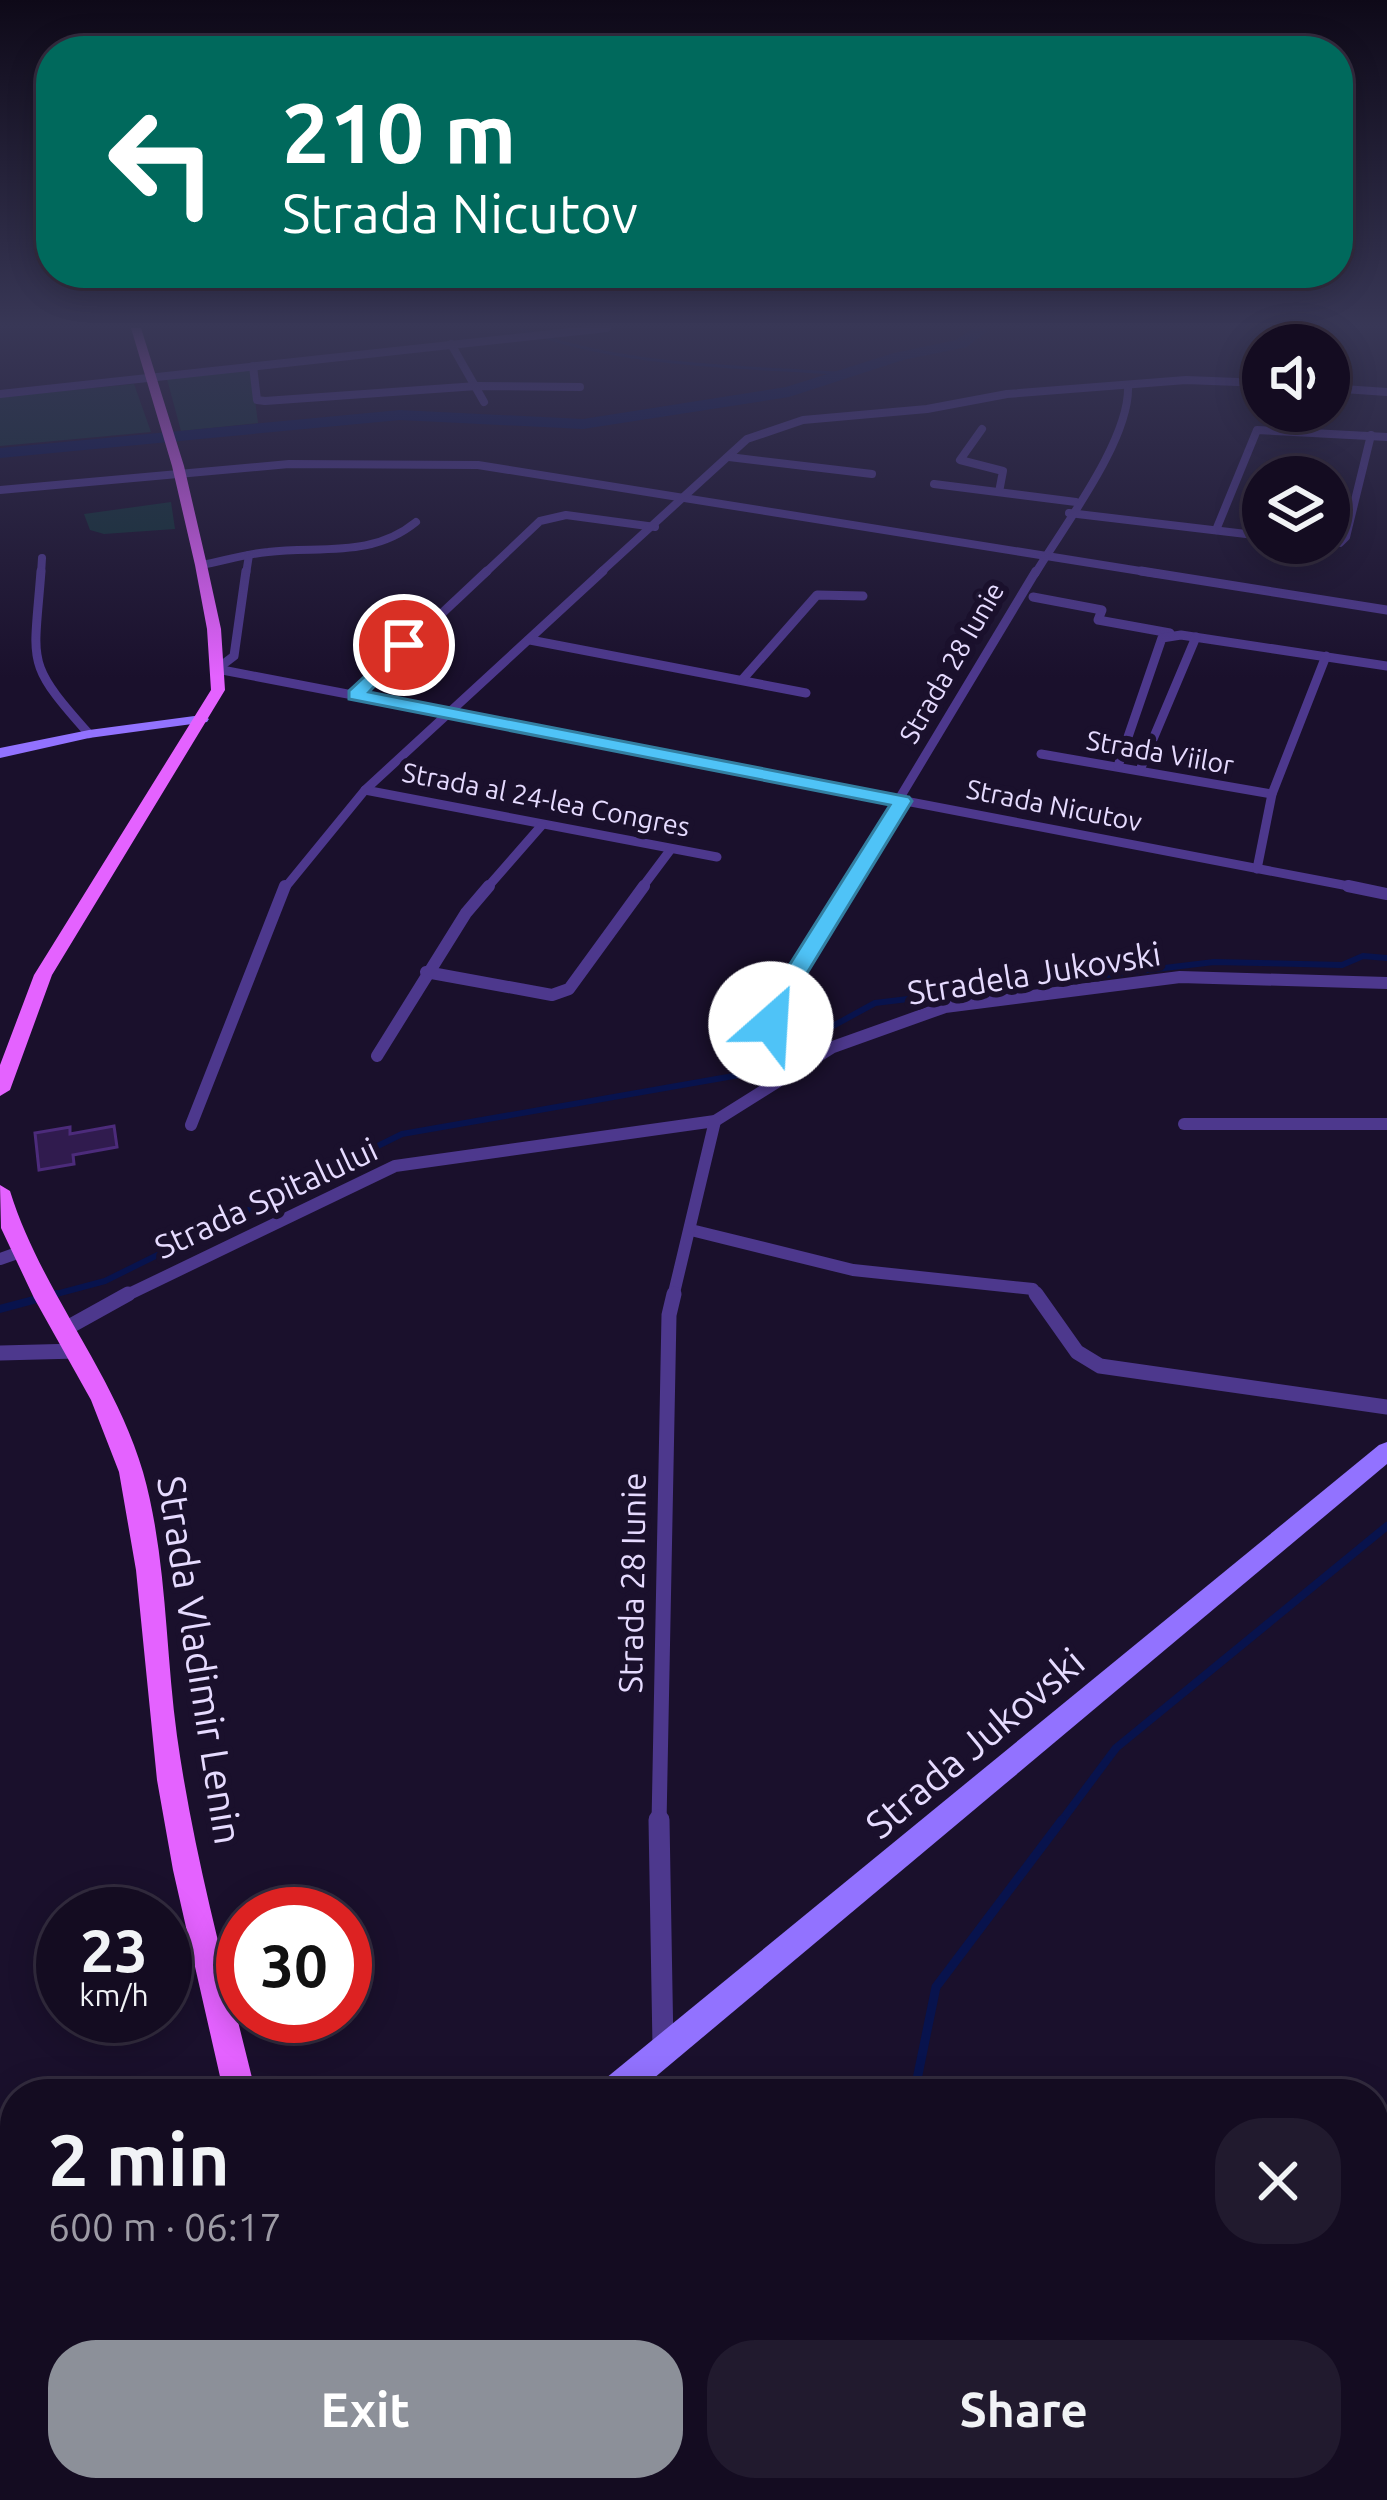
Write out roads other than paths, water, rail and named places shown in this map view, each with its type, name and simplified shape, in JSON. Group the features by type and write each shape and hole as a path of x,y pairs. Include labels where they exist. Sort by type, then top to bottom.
{"main road":[{"path":"0,1090 43,975 218,690 201,566 172,445"},
{"path":"0,753 89,734 202,719"},
{"name":"Strada Vladimir Lenin","path":"0,1191 15,1258 67,1334 134,1484 152,1586 164,1736 176,1811 237,2079"},
{"name":"Strada Jukovski","path":"630,2079 1387,1451"}],"street":[{"path":"190,1125 276,904 306,858 365,790 743,445"},
{"path":"971,445 960,460 1003,471 999,492"},
{"name":"Strada 28 Iunie","path":"771,1024 786,988 1111,445"},
{"path":"1216,530 1250,445"},
{"path":"1350,521 1369,445"},
{"path":"729,457 872,474"},
{"path":"0,490 314,463 460,464 1387,610"},
{"path":"934,484 1242,533"},
{"path":"355,695 540,521 566,515 655,527"},
{"path":"201,566 249,555 359,548 401,535 416,523"},
{"path":"218,669 234,656 249,555"},
{"path":"42,558 37,671 89,734"},
{"path":"742,680 817,595 863,596"},
{"path":"1033,597 1102,610 1098,620 1102,621 1387,666"},
{"path":"1118,766 1162,638 1181,635"},
{"path":"1140,770 1196,637"},
{"path":"530,640 806,693"},
{"path":"1257,869 1272,794 1326,656"},
{"name":"Strada Nicutov","path":"218,669 1387,894"},
{"name":"Strada Viilor","path":"1042,754 1272,794"},
{"name":"Strada al 24-lea Congres","path":"365,790 717,857"},
{"path":"376,1056 466,913 542,825"},
{"path":"426,972 552,995 568,989 671,849"},
{"name":"Stradela Jukovski","path":"715,1121 833,1047 945,1007 1180,976 1387,982"},
{"name":"Strada 28 Iunie","path":"663,2052 657,1907 669,1315 715,1121"},
{"name":"Strada Spitalului","path":"67,1334 168,1272 395,1166 715,1121"},
{"path":"1184,1124 1387,1124"},
{"path":"691,1230 853,1270 1033,1289 1077,1352 1100,1366 1387,1407"},
{"path":"0,1353 67,1334"}],"waterway":[{"path":"0,453 88,445"},
{"path":"45,1297 105,1281 402,1134 745,1074 875,1003 1214,962 1342,965 1363,956 1387,958"},
{"path":"0,1309 56,1294"},
{"path":"1060,1823 1116,1748 1387,1526"},
{"path":"917,2079 936,1987 1062,1820"}]}
